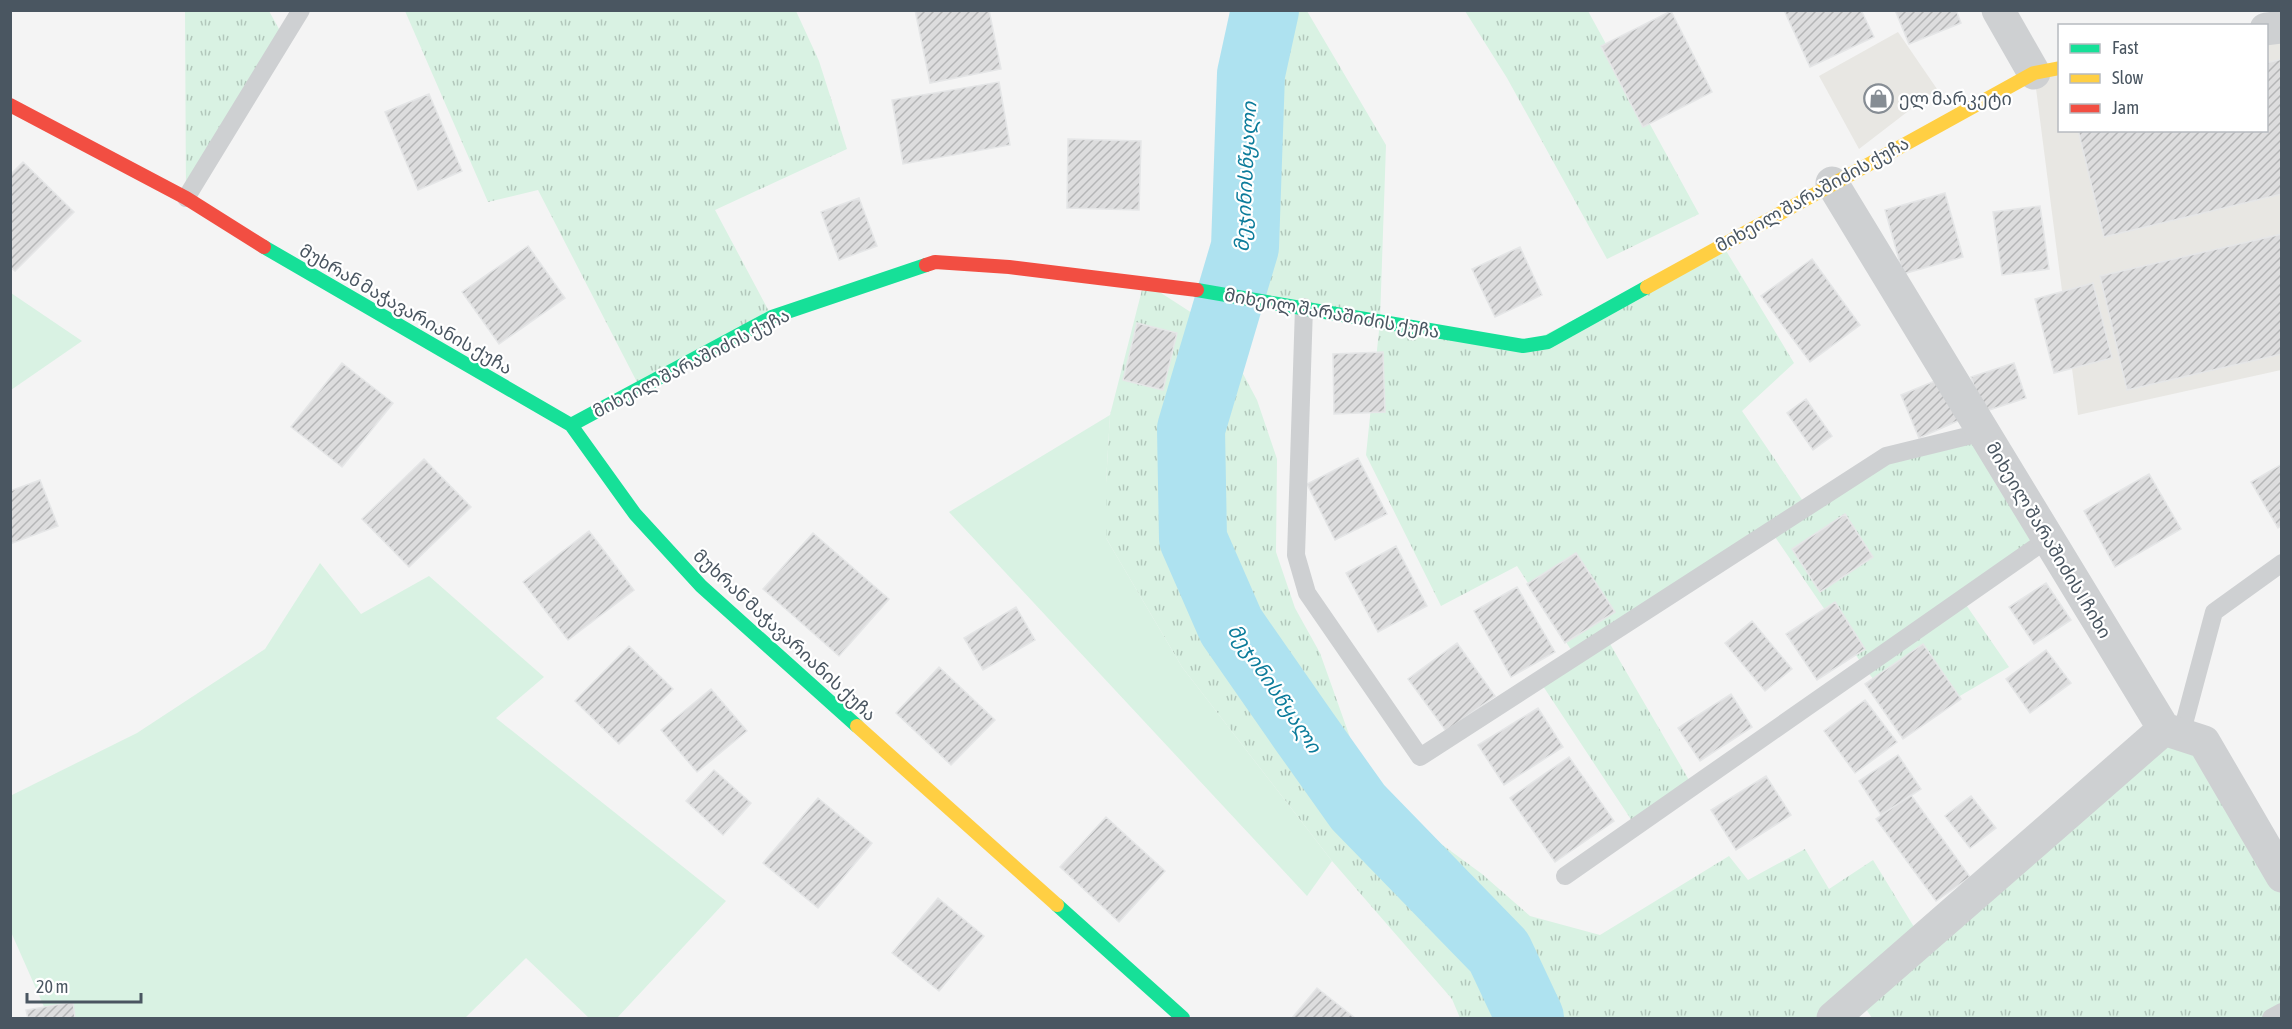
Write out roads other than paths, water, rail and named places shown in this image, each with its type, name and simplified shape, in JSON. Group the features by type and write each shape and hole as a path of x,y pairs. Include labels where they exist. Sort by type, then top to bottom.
{"street":[{"path":"1998,10 2047,71"},
{"name":"მიხეილ შარაშიძის ქუჩა","path":"571,425 772,317 935,262 1009,267 1144,282 1304,307 1523,346 1548,342 1832,183 2047,71"},
{"name":"მუხრან მაჭავარიანის ქუჩა","path":"10,105 186,198 292,264 571,425 635,514 701,586 1184,1018"},
{"name":"მიხეილ შარაშიძის I ჩიხი","path":"1832,183 2049,538 2173,732"},
{"path":"1833,1018 2173,732 2204,742 2282,876"}],"lane":[{"path":"186,198 301,10"},
{"path":"1304,307 1296,555 1306,593 1420,757 1886,456 1984,432"},
{"path":"1565,876 2049,538"},
{"path":"2173,732 2214,612 2282,562"},
{"path":"2271,1018 2282,1012"}],"waterway":[{"name":"მეჯინისწყალი","path":"1265,10 1251,74 1245,247 1191,429 1193,539 1231,626 1304,731 1358,807 1499,952 1530,1018"}],"place":[{"name":"ელ მარკეტი","path":"1878,98"}]}
